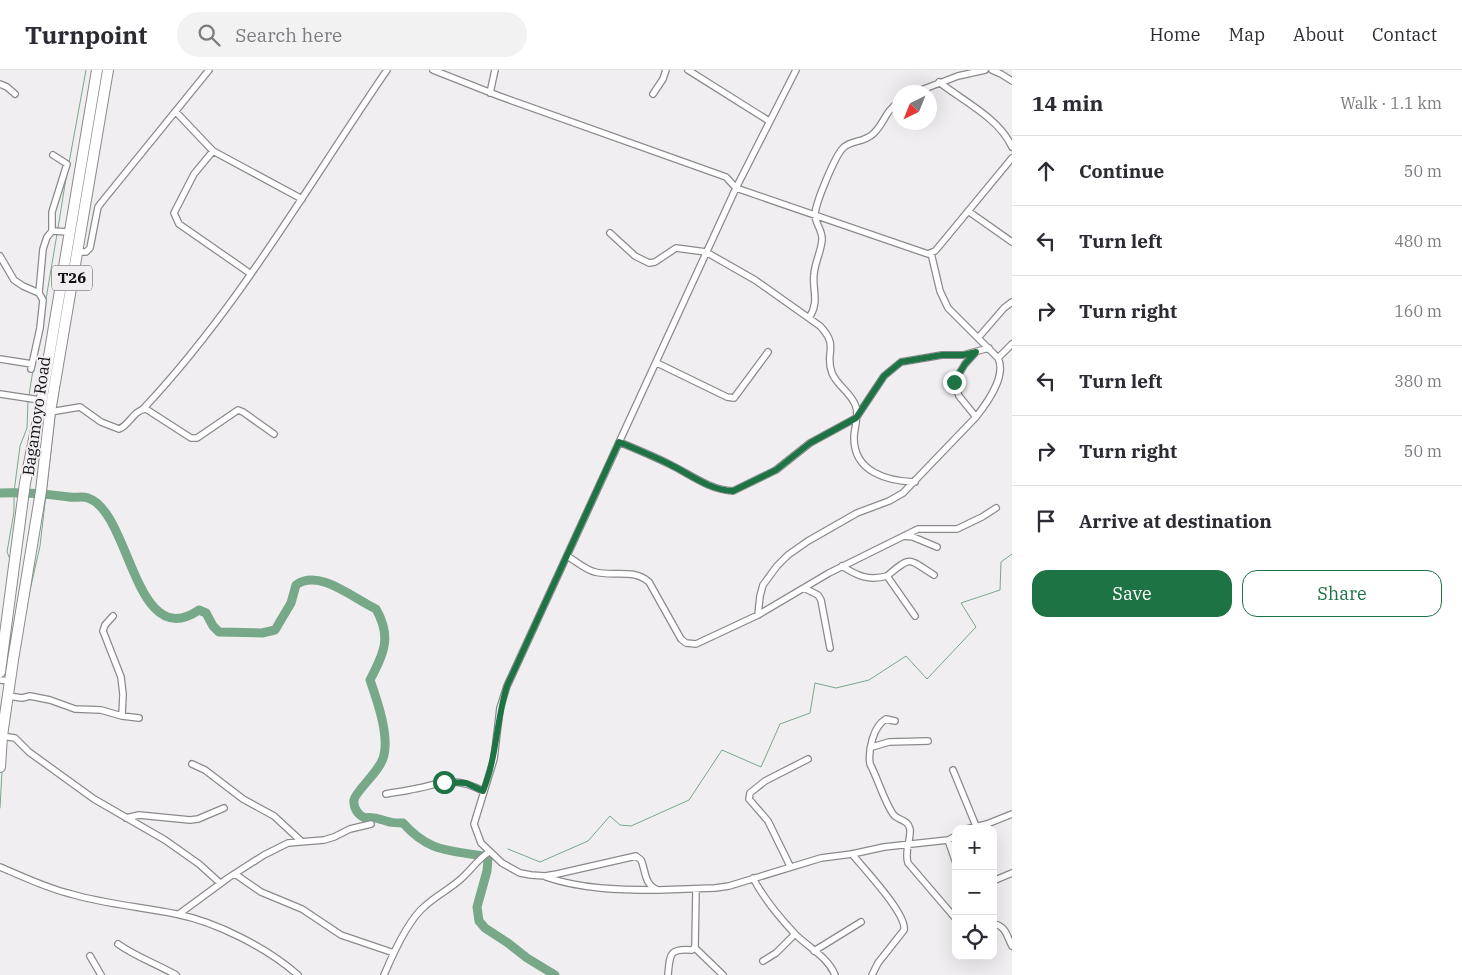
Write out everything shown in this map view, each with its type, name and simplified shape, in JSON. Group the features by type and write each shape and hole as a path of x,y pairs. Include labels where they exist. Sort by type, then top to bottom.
{"highway":[{"name":"Bagamoyo Road","path":"0,672 24,483 97,70"},
{"name":"Bagamoyo Road","path":"0,767 8,696 5,681 37,516 50,412 108,70"}],"street":[{"path":"77,252 89,250 98,207 209,70"},
{"path":"50,412 80,407 101,422 119,429 124,427 137,412 143,409 169,381 251,274 387,70"},
{"path":"433,70 490,93 726,177 736,188 924,254 930,253 940,244 1012,158"},
{"path":"490,93 495,70"},
{"path":"653,94 663,79 666,70"},
{"path":"688,70 769,122"},
{"path":"796,70 736,188 507,686 500,708 494,759 474,824 481,842 489,852 502,863 520,873 603,888 658,890 696,890 729,886 821,858 952,838"},
{"path":"931,85 985,70"},
{"path":"992,70 1012,82"},
{"path":"938,82 997,126 1009,140 1012,148"},
{"path":"0,84 7,86 15,94"},
{"path":"808,318 815,305 814,274 822,241 820,227 815,215 823,190 840,151 847,145 861,142 872,135 878,129 886,114 892,109"},
{"path":"176,112 213,151 302,199"},
{"path":"213,151 194,174 174,213 175,217 179,224 251,274"},
{"path":"0,360 32,366 40,328 43,300 39,293 44,249 47,237 52,231 52,212 67,164 53,155"},
{"path":"968,211 1012,242"},
{"path":"52,231 69,232"},
{"path":"610,233 635,256 649,263 655,262 676,248 706,252 755,280 828,334 831,343 832,373 854,400 857,409 854,438 856,452 861,462 868,470 882,477 915,482"},
{"path":"758,615 763,585 788,555 808,541 858,513 890,501 903,493 976,417 996,384 1001,364 998,358 955,316 943,300 930,253"},
{"path":"0,256 14,280 39,293"},
{"path":"978,338 1004,308 1012,302"},
{"path":"998,358 1012,344"},
{"path":"619,442 671,464 708,485 726,491 733,491 776,470 810,443 856,418 884,376 901,362 942,355 963,355 989,348"},
{"path":"657,363 727,397 734,398 768,352"},
{"path":"976,352 965,364 954,382 959,396 976,417"},
{"path":"0,394 40,400"},
{"path":"143,409 149,410 191,438 197,438 238,410 274,434"},
{"path":"567,556 595,572 633,574 644,577 649,582 682,639 686,643 696,644 758,615 842,566 918,529 957,529 996,508"},
{"path":"904,536 914,537 937,546"},
{"path":"842,566 854,574 865,578 879,578 887,576 908,561 934,574"},
{"path":"887,576 915,616"},
{"path":"804,588 818,595 821,600 830,648"},
{"path":"113,616 105,625 103,631 121,677 123,694 122,716"},
{"path":"8,696 22,698 30,696 75,708 101,710 122,716 139,718"},
{"path":"895,721 886,720 881,722 875,733 869,758 870,764 892,812 908,825 910,833 906,858 911,868 953,915"},
{"path":"2,736 15,738 46,765 94,799 180,850 205,868 220,883"},
{"path":"872,748 889,742 928,741"},
{"path":"790,866 768,821 749,799 750,793 765,781 808,759"},
{"path":"192,764 205,770 243,799 274,816 301,841"},
{"path":"953,770 976,825"},
{"path":"386,794 444,782 466,783 483,791"},
{"path":"126,818 140,815 190,820 198,819 224,808"},
{"path":"982,825 1012,814"},
{"path":"179,914 220,883 264,855 288,843 334,838 350,829 370,824"},
{"path":"948,840 952,852"},
{"path":"384,975 394,953 416,915 426,904 461,879 489,852"},
{"path":"852,854 892,904 905,925 904,930 872,975"},
{"path":"545,876 636,856 642,862 650,886 658,890"},
{"path":"0,867 47,888 72,895 179,914 218,928 248,941 277,958 298,975"},
{"path":"997,879 1012,873"},
{"path":"234,874 261,892 302,909 341,935 394,953"},
{"path":"753,878 768,904 795,934 832,968 835,975"},
{"path":"696,890 695,948 723,975"},
{"path":"814,950 861,922"},
{"path":"997,924 1002,926 1008,934 1012,946"},
{"path":"763,961 776,954 795,934"},
{"path":"118,944 176,975"},
{"path":"668,975 672,954 678,949 690,950 695,948"},
{"path":"90,956 101,975"}],"waterway":[{"path":"69,163 86,70"},
{"path":"58,228 67,172"},
{"path":"46,299 57,234"},
{"path":"29,395 33,370"},
{"path":"56,408 58,396"},
{"path":"10,559 7,552 14,512 14,492 20,446 27,428 28,402"},
{"path":"28,599 40,546 55,416"},
{"path":"0,493 88,498 102,509 114,528 135,576 147,598 160,613 177,618 199,610 206,613 213,626 219,632 262,633 275,630 291,603 296,585 305,581 326,582 376,609 384,628 385,637 382,653 370,680 382,717 385,747 382,761 354,800 355,808 365,818 403,823 421,840 430,845 449,851 483,856 488,859 487,871 477,907 479,921 485,928 527,958 555,975"},
{"path":"508,849 540,862 588,841 610,816 620,825 631,826 689,800 722,750 761,767 780,724 810,713 815,683 836,688 869,680 906,656 927,679 976,627 961,603 1000,590 1001,562 1012,554"},
{"path":"0,808 2,771"}],"route":[{"path":"444,782 466,783 483,791 494,759 500,708 507,686 619,442 671,464 708,485 726,491 733,491 766,476 785,464 810,443 849,424 856,418 884,376 901,362 923,360 942,355 963,355 976,352 965,364 954,382"}]}
